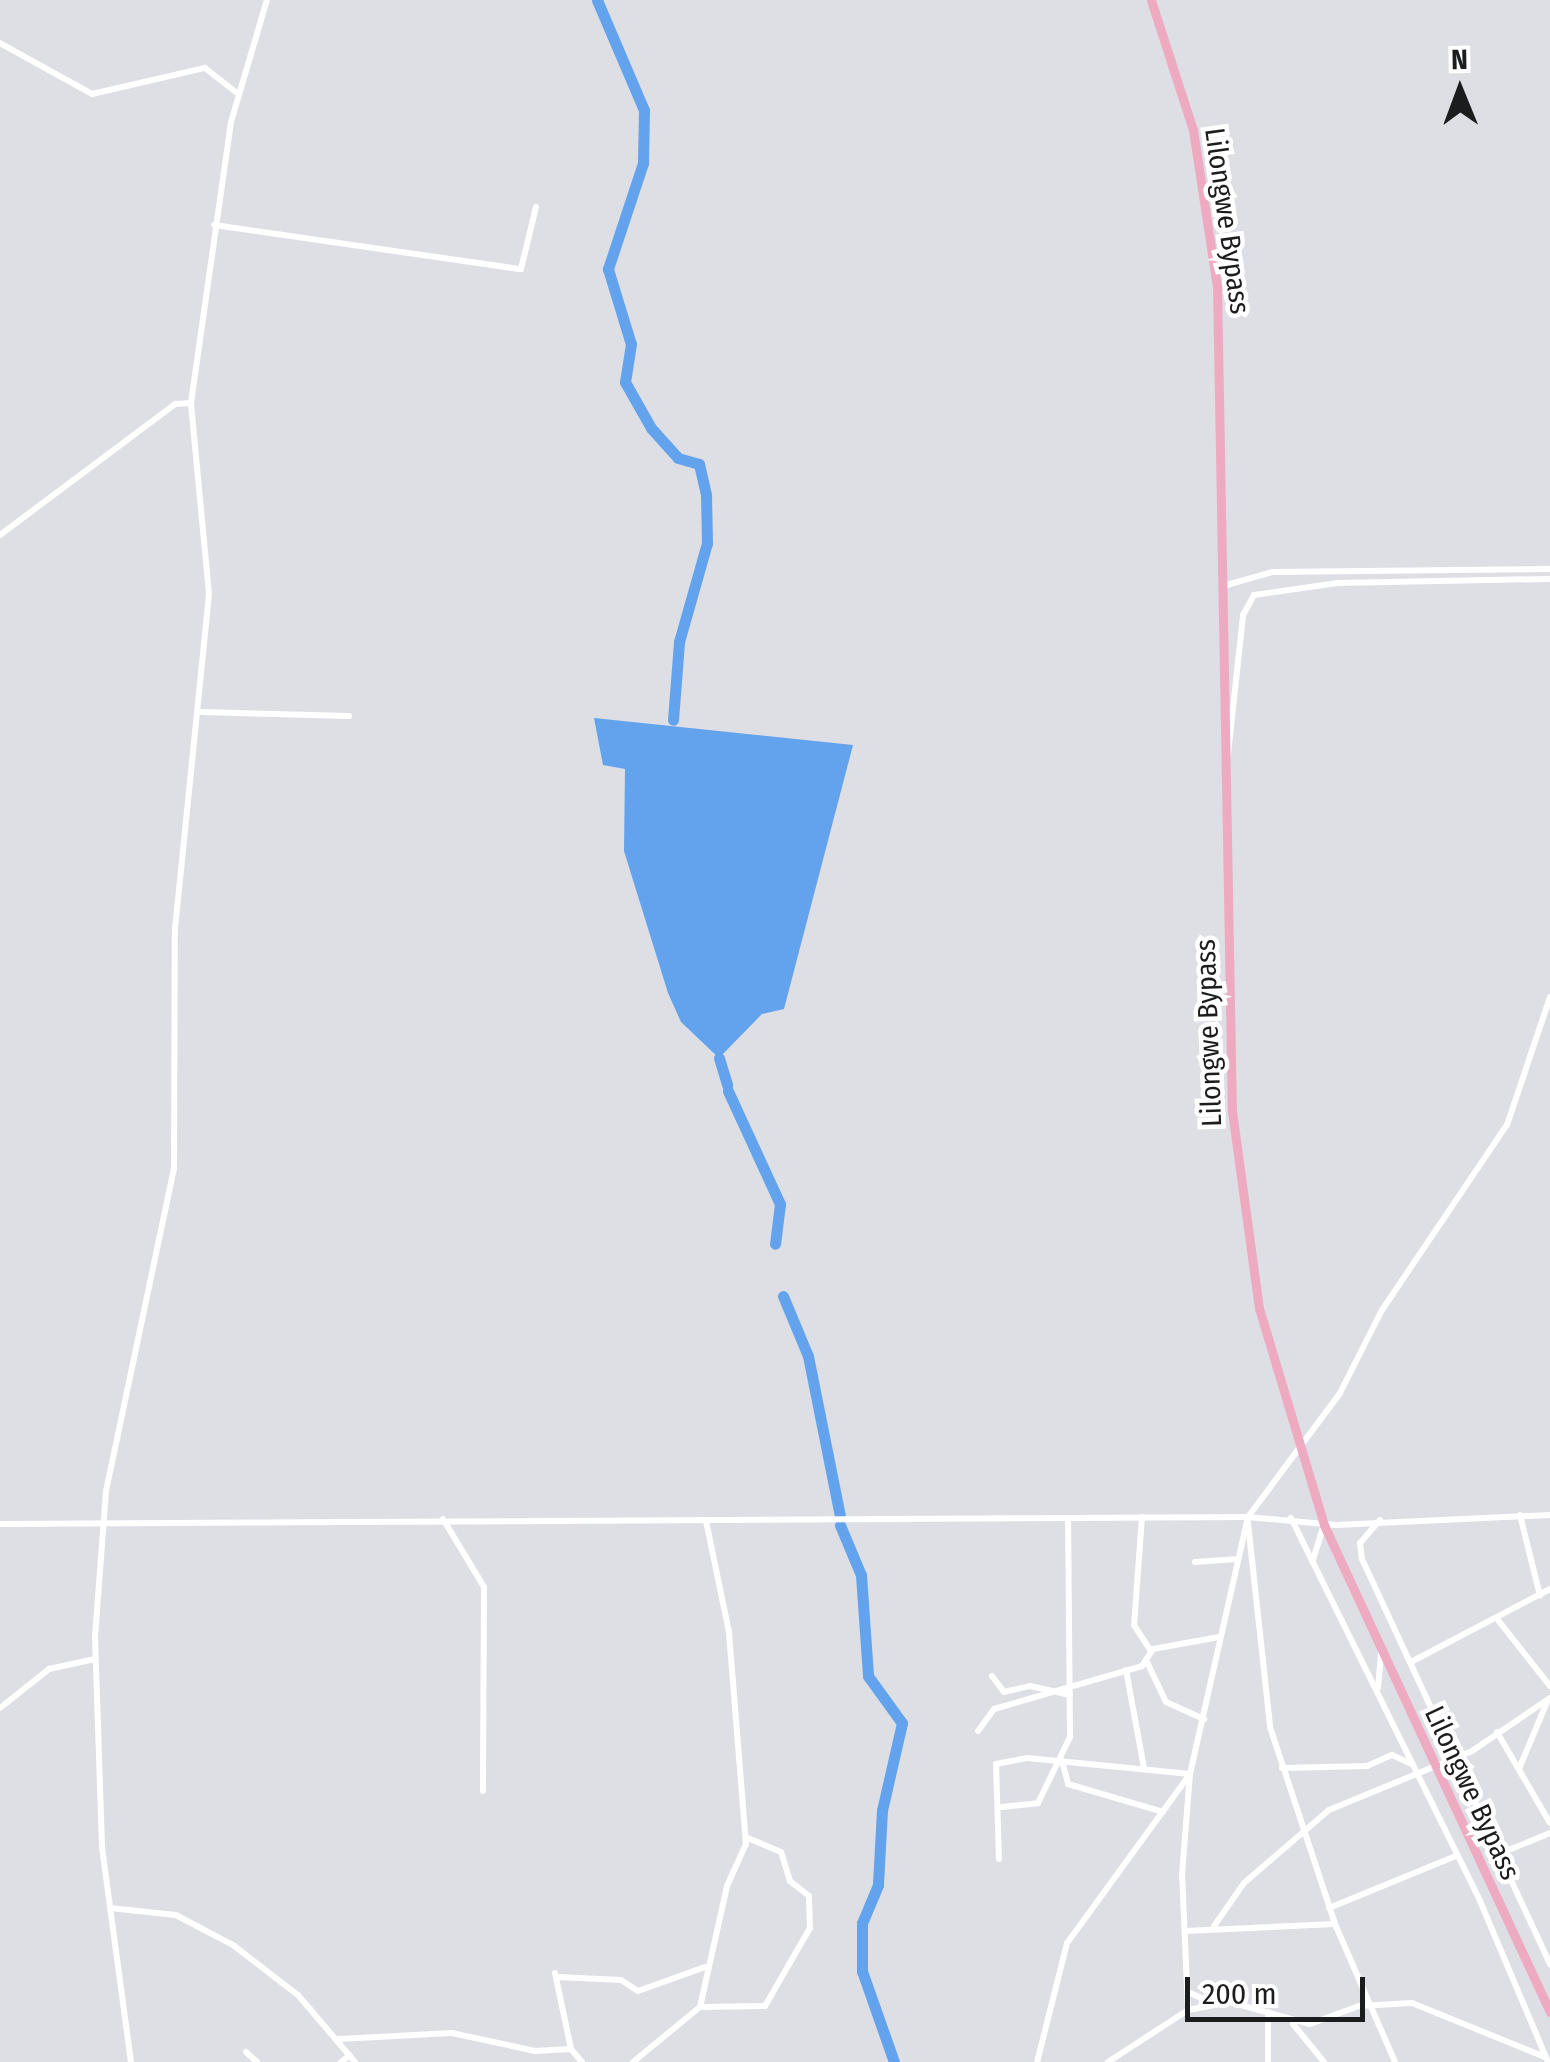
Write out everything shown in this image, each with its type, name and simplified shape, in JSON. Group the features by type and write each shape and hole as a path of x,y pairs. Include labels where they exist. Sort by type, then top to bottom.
{"main road":[{"name":"Lilongwe Bypass","path":"1151,0 1193,130 1212,233 1234,1139 1259,1308 1296,1447 1324,1524 1549,2006"}],"street":[{"path":"131,2062 110,1908 95,1660 104,1522 173,1179 175,929 202,712 209,577 191,403 214,225 238,94 267,0"},
{"path":"0,43 92,94 205,68 238,94"},
{"path":"214,225 520,269 536,207"},
{"path":"0,535 174,404 191,403"},
{"path":"1222,586 1272,572 1550,569"},
{"path":"1224,765 1243,614 1254,595 1338,583 1550,579"},
{"path":"202,712 349,716"},
{"path":"1188,2010 1184,1930 1190,1774 1234,1560 1248,1517 1506,1125 1550,997"},
{"path":"1520,1515 1540,1596"},
{"path":"0,1524 1142,1517 1291,1518 1324,1524 1550,1515"},
{"path":"1142,1517 1134,1625 1150,1650 1147,1662 1166,1702 1204,1720"},
{"path":"1248,1517 1264,1694 1282,1768 1335,1924 1395,2062"},
{"path":"1291,1518 1458,1856 1548,2060"},
{"path":"443,1519 484,1588 482,1791"},
{"path":"1068,1519 1074,1680 1062,1761 1068,1784 1164,1812"},
{"path":"1381,1519 1359,1549 1550,1964"},
{"path":"700,2006 705,1967 746,1837 728,1626 706,1521"},
{"path":"1313,1561 1324,1524"},
{"path":"1196,1562 1234,1560"},
{"path":"1410,1662 1498,1620 1550,1589"},
{"path":"1498,1620 1550,1686"},
{"path":"1150,1650 1220,1637"},
{"path":"1378,1689 1381,1650"},
{"path":"0,1708 49,1669 95,1660"},
{"path":"978,1730 994,1709 1074,1680 1147,1662"},
{"path":"1126,1670 1144,1768"},
{"path":"992,1676 1004,1692 1070,1695"},
{"path":"1214,1926 1244,1884 1304,1837 1329,1810 1414,1768 1454,1756 1549,1700"},
{"path":"1518,1770 1549,1700"},
{"path":"1497,1732 1550,1823"},
{"path":"1282,1768 1366,1766 1392,1755 1414,1768"},
{"path":"999,1859 1002,1807 996,1764 1062,1761 1190,1774"},
{"path":"1002,1807 1038,1803 1062,1761"},
{"path":"1038,2062 1063,1950 1190,1774"},
{"path":"1498,1854 1550,1832"},
{"path":"633,2062 700,2006 765,2006 810,1928 809,1896 790,1881 781,1852 746,1837"},
{"path":"1330,1908 1458,1856"},
{"path":"110,1908 198,1924 293,1990 352,2058 341,2062"},
{"path":"1184,1930 1335,1924"},
{"path":"582,2062 571,2049 556,1975 627,1981 638,1991 705,1967"},
{"path":"1188,1992 1214,2004 1268,2012 1288,2021 1324,2023 1370,2007 1433,2007 1548,2060"},
{"path":"1108,2062 1188,2010 1214,2004"},
{"path":"1268,2012 1268,2062"},
{"path":"1288,2021 1324,2062"},
{"path":"339,2039 452,2033 571,2049"},
{"path":"246,2052 257,2062"}],"water":[{"path":"594,718 853,745 784,1009 762,1014 719,1058 681,1022 668,993 624,851 625,769 603,765"}],"waterway":[{"path":"597,0 644,110 643,163 608,269 631,344 625,382 651,428 678,458 699,464 706,495 707,543 679,642 673,720"},
{"path":"719,1058 727,1085"},
{"path":"728,1091 780,1204 775,1244"},
{"path":"783,1296 808,1356 840,1516"},
{"path":"840,1525 861,1575 868,1676 902,1723 882,1810 878,1885 862,1923 862,1971 894,2062"}]}
